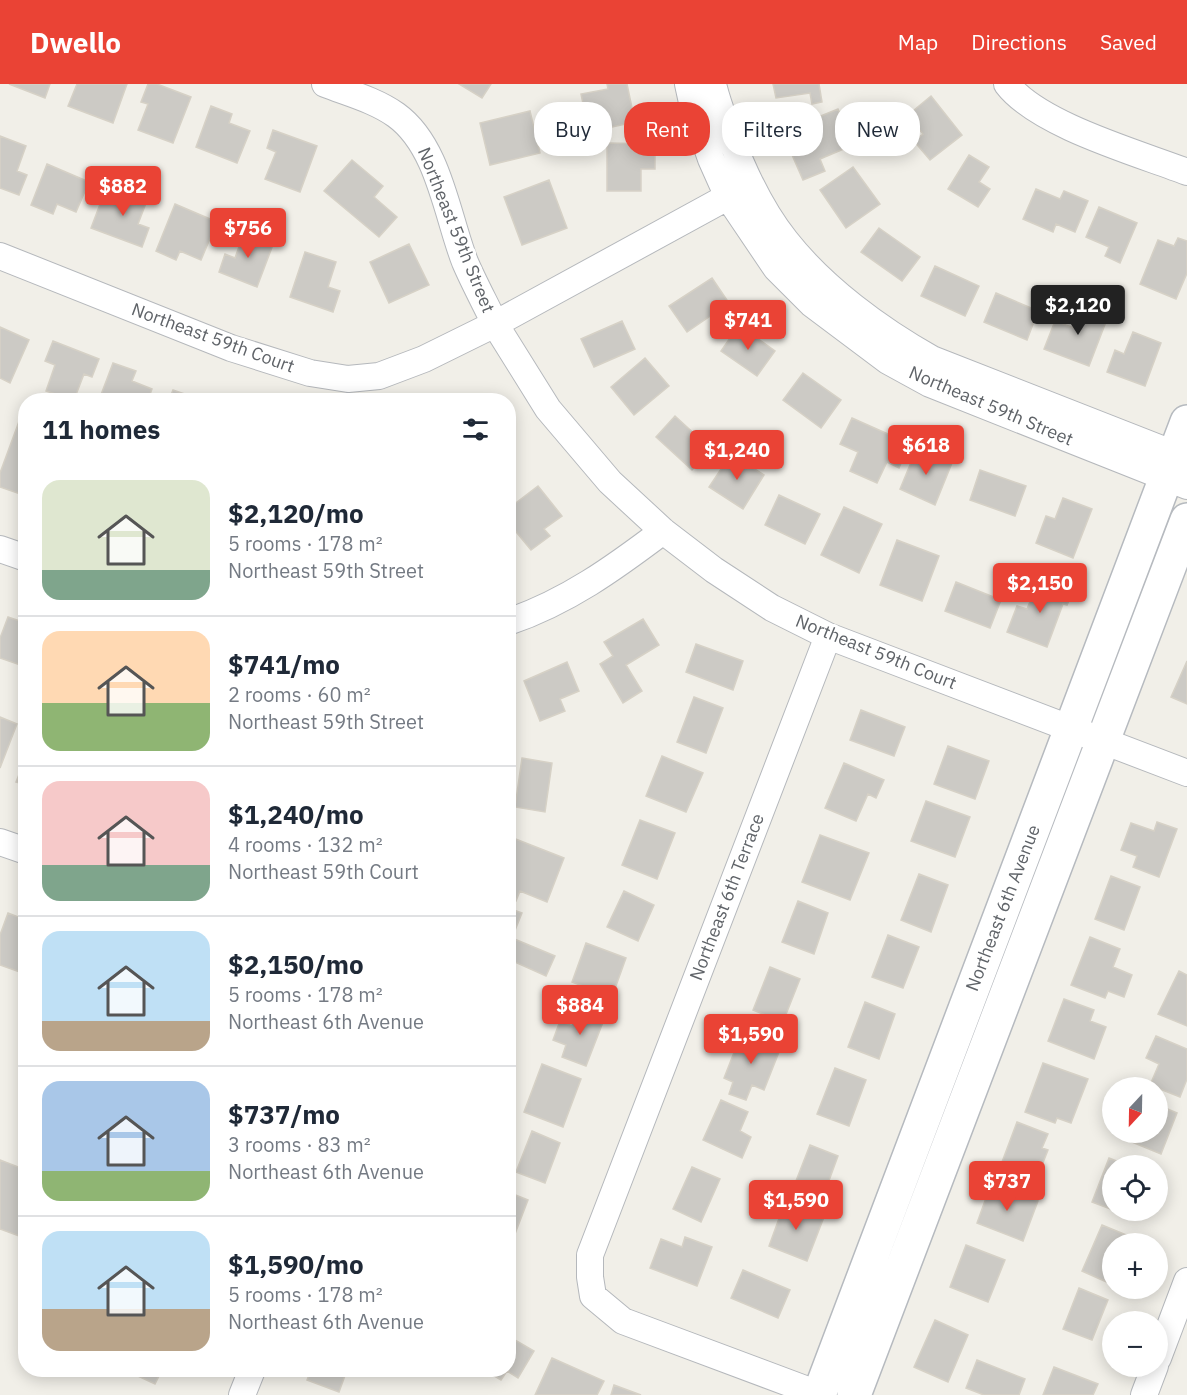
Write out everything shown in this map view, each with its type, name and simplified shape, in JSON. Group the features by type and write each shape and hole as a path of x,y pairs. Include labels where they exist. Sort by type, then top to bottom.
{"street":[{"name":"Northeast 59th Street","path":"325,84 368,101 397,116 417,138 432,165 465,261 495,324"},
{"name":"Northeast 59th Street","path":"688,84 693,107 711,159 728,197 776,268 812,304 888,361 930,384 1178,469"},
{"name":"Northeast 59th Street","path":"713,84 750,184 786,242 838,293 908,345 1178,469"},
{"path":"1008,86 1039,112 1070,128 1187,172"},
{"name":"Northeast 59th Court","path":"0,256 231,348 310,373 348,379 379,376 413,364 495,324 750,184"},
{"name":"Northeast 59th Court","path":"495,324 548,409 610,482 663,531 714,570 772,608 828,636 1187,773"},
{"name":"Northeast 6th Avenue","path":"820,1395 1071,729 1178,469 1187,422"},
{"name":"Northeast 6th Avenue","path":"854,1395 1187,520"},
{"path":"516,619 535,613 586,586 663,531"},
{"path":"0,549 18,555"},
{"name":"Northeast 6th Terrace","path":"820,1395 623,1321 593,1296 590,1255 828,636"},
{"path":"0,842 18,848"},
{"path":"1168,1331 1187,1281"},
{"path":"242,1395 249,1377"},
{"path":"1144,1395 1151,1377"}],"building":[{"path":"9,84 50,84 45,98"},
{"path":"77,84 127,84 113,123 68,106"},
{"path":"148,84 157,84 191,97 173,143 138,130 148,104 141,102"},
{"path":"459,84 491,84 482,98"},
{"path":"607,84 627,84 631,102 624,102 624,124 612,127 612,102 583,102 581,94 608,89"},
{"path":"773,84 819,84 822,102 812,102 810,93 776,98"},
{"path":"931,96 962,135 930,160 920,148 920,136 923,134 920,130 920,105"},
{"path":"211,106 232,114 229,123 250,131 237,163 196,147"},
{"path":"835,110 835,153 820,159 825,171 803,180 792,156 823,156 823,115"},
{"path":"530,111 534,128 534,154 490,165 480,123"},
{"path":"273,130 317,146 300,192 265,179 276,152 267,148"},
{"path":"0,136 26,146 17,171 27,175 19,195 0,188"},
{"path":"612,143 624,143 624,156 655,156 655,169 641,169 641,191 607,191 607,156 612,156"},
{"path":"969,155 989,167 979,182 990,189 978,207 948,189"},
{"path":"352,160 383,186 374,197 397,217 379,237 324,191"},
{"path":"47,164 89,182 76,212 57,204 53,214 31,205"},
{"path":"853,167 880,204 846,228 820,190"},
{"path":"549,180 567,228 522,245 504,197"},
{"path":"119,186 148,198 138,224 149,228 142,247 91,228 102,199 113,203"},
{"path":"1036,189 1060,199 1064,191 1088,201 1075,232 1056,224 1053,232 1023,219"},
{"path":"175,204 217,222 201,260 180,251 176,260 156,251"},
{"path":"1099,207 1137,223 1120,263 1105,256 1109,247 1086,237"},
{"path":"879,228 920,257 902,281 861,252"},
{"path":"245,230 274,242 257,287 219,272 225,254 235,258"},
{"path":"1178,238 1187,241 1187,273 1176,299 1140,284 1158,240 1174,246"},
{"path":"409,244 429,285 389,303 370,262"},
{"path":"305,252 336,262 328,287 340,291 333,312 290,297"},
{"path":"935,266 979,286 965,316 921,296"},
{"path":"712,278 729,303 687,332 669,306"},
{"path":"996,293 1038,311 1027,340 984,322"},
{"path":"1083,304 1109,314 1089,366 1044,349 1055,321 1074,328"},
{"path":"622,321 635,349 594,367 581,339"},
{"path":"739,325 775,351 757,376 721,351"},
{"path":"0,327 29,340 10,383 0,378"},
{"path":"1133,332 1161,343 1145,386 1107,372 1115,350 1124,354"},
{"path":"53,341 99,359 92,377 84,374 77,393 46,391 55,365 45,361"},
{"path":"645,358 669,386 634,415 611,387"},
{"path":"113,363 136,371 132,381 152,389 151,393 102,393"},
{"path":"803,373 841,400 821,428 783,400"},
{"path":"675,416 711,449 692,470 656,437"},
{"path":"852,418 899,439 894,451 904,456 899,468 887,462 877,483 850,471 858,452 840,444"},
{"path":"18,424 18,493 0,487 0,473"},
{"path":"917,448 952,463 935,505 900,489"},
{"path":"731,454 764,475 743,509 709,487"},
{"path":"980,470 1026,486 1015,516 970,500"},
{"path":"538,486 562,516 544,529 550,536 531,550 516,532 516,503"},
{"path":"779,495 820,514 805,544 765,525"},
{"path":"1063,498 1092,509 1073,558 1036,543 1046,516 1055,519"},
{"path":"844,507 882,524 859,573 821,555"},
{"path":"897,540 939,556 922,601 880,585"},
{"path":"1039,579 1073,592 1067,605 1063,604 1047,647 1007,632 1017,606 1027,609"},
{"path":"956,582 1001,600 990,628 945,611"},
{"path":"8,617 18,620 18,664 0,658 0,638"},
{"path":"643,619 659,645 626,665 642,691 623,703 600,664 613,656 604,642"},
{"path":"696,644 743,661 733,690 686,672"},
{"path":"1187,661 1187,704 1171,697"},
{"path":"567,662 579,691 560,699 565,711 540,721 524,681"},
{"path":"694,697 723,708 706,753 677,742"},
{"path":"861,710 905,727 894,756 850,740"},
{"path":"0,717 17,724 0,768"},
{"path":"948,746 989,761 975,799 934,784"},
{"path":"662,756 703,773 686,812 646,796"},
{"path":"522,758 552,763 545,812 516,807"},
{"path":"844,763 884,780 876,798 868,794 856,821 825,808"},
{"path":"926,801 970,817 955,857 911,841"},
{"path":"640,820 675,833 657,879 622,865"},
{"path":"1157,822 1177,829 1159,877 1133,867 1137,856 1121,850 1131,823 1154,831"},
{"path":"820,835 869,853 850,900 802,882"},
{"path":"516,839 564,858 547,902 520,891 516,901"},
{"path":"919,874 948,885 931,932 901,920"},
{"path":"1111,876 1140,887 1124,930 1095,919"},
{"path":"624,891 654,905 638,941 607,927"},
{"path":"798,901 828,913 814,954 782,942"},
{"path":"516,911 522,913 516,928"},
{"path":"8,913 18,917 18,971 0,965 0,935"},
{"path":"888,935 919,947 903,988 872,977"},
{"path":"1090,937 1120,949 1113,967 1132,975 1124,997 1108,991 1105,998 1071,985"},
{"path":"516,940 555,956 546,976 516,963"},
{"path":"586,943 626,958 612,997 572,982"},
{"path":"770,967 800,979 783,1022 753,1010"},
{"path":"1179,971 1187,975 1187,1026 1158,1014"},
{"path":"1064,999 1094,1010 1090,1021 1106,1027 1094,1059 1048,1041"},
{"path":"865,1002 895,1014 879,1059 848,1047"},
{"path":"578,1008 605,1017 586,1066 562,1057 566,1045 553,1040 560,1021 572,1026"},
{"path":"742,1032 781,1047 764,1090 752,1085 746,1100 729,1094 733,1082 724,1078"},
{"path":"1156,1036 1187,1049 1187,1079 1180,1097 1168,1092 1168,1077 1153,1077 1159,1064 1146,1058"},
{"path":"1043,1063 1088,1079 1071,1123 1057,1118 1055,1123 1025,1112"},
{"path":"542,1064 581,1079 563,1127 524,1112"},
{"path":"835,1068 866,1080 849,1126 817,1114"},
{"path":"721,1100 748,1112 740,1131 751,1137 742,1158 703,1140"},
{"path":"1168,1109 1177,1113 1168,1136"},
{"path":"1017,1122 1048,1134 1042,1148 1048,1150 1035,1183 999,1170"},
{"path":"532,1131 560,1143 545,1183 516,1172"},
{"path":"1134,1143 1165,1143 1161,1154"},
{"path":"810,1145 838,1156 823,1197 794,1186"},
{"path":"0,1160 18,1167 18,1236 0,1229"},
{"path":"692,1167 720,1179 701,1222 673,1209"},
{"path":"1102,1176 1102,1206 1092,1202"},
{"path":"991,1184 1038,1201 1023,1241 977,1223"},
{"path":"516,1195 528,1200 516,1231"},
{"path":"785,1202 824,1217 807,1261 769,1246"},
{"path":"1102,1225 1121,1233 1102,1233 1102,1280 1082,1271"},
{"path":"685,1237 712,1247 697,1286 650,1268 661,1239 682,1247"},
{"path":"966,1245 1005,1260 988,1302 950,1287"},
{"path":"743,1270 790,1290 778,1318 731,1298"},
{"path":"1079,1288 1108,1300 1092,1340 1063,1329"},
{"path":"935,1320 968,1335 948,1382 914,1367"},
{"path":"516,1341 534,1351 518,1378 516,1377"},
{"path":"552,1358 604,1381 597,1395 535,1395"},
{"path":"977,1360 1025,1379 1019,1395 984,1395 966,1388"},
{"path":"1054,1367 1098,1384 1093,1395 1043,1395"},
{"path":"140,1377 158,1377 155,1384"},
{"path":"308,1377 344,1377 339,1392 307,1380"},
{"path":"614,1385 641,1395 611,1395"}]}
